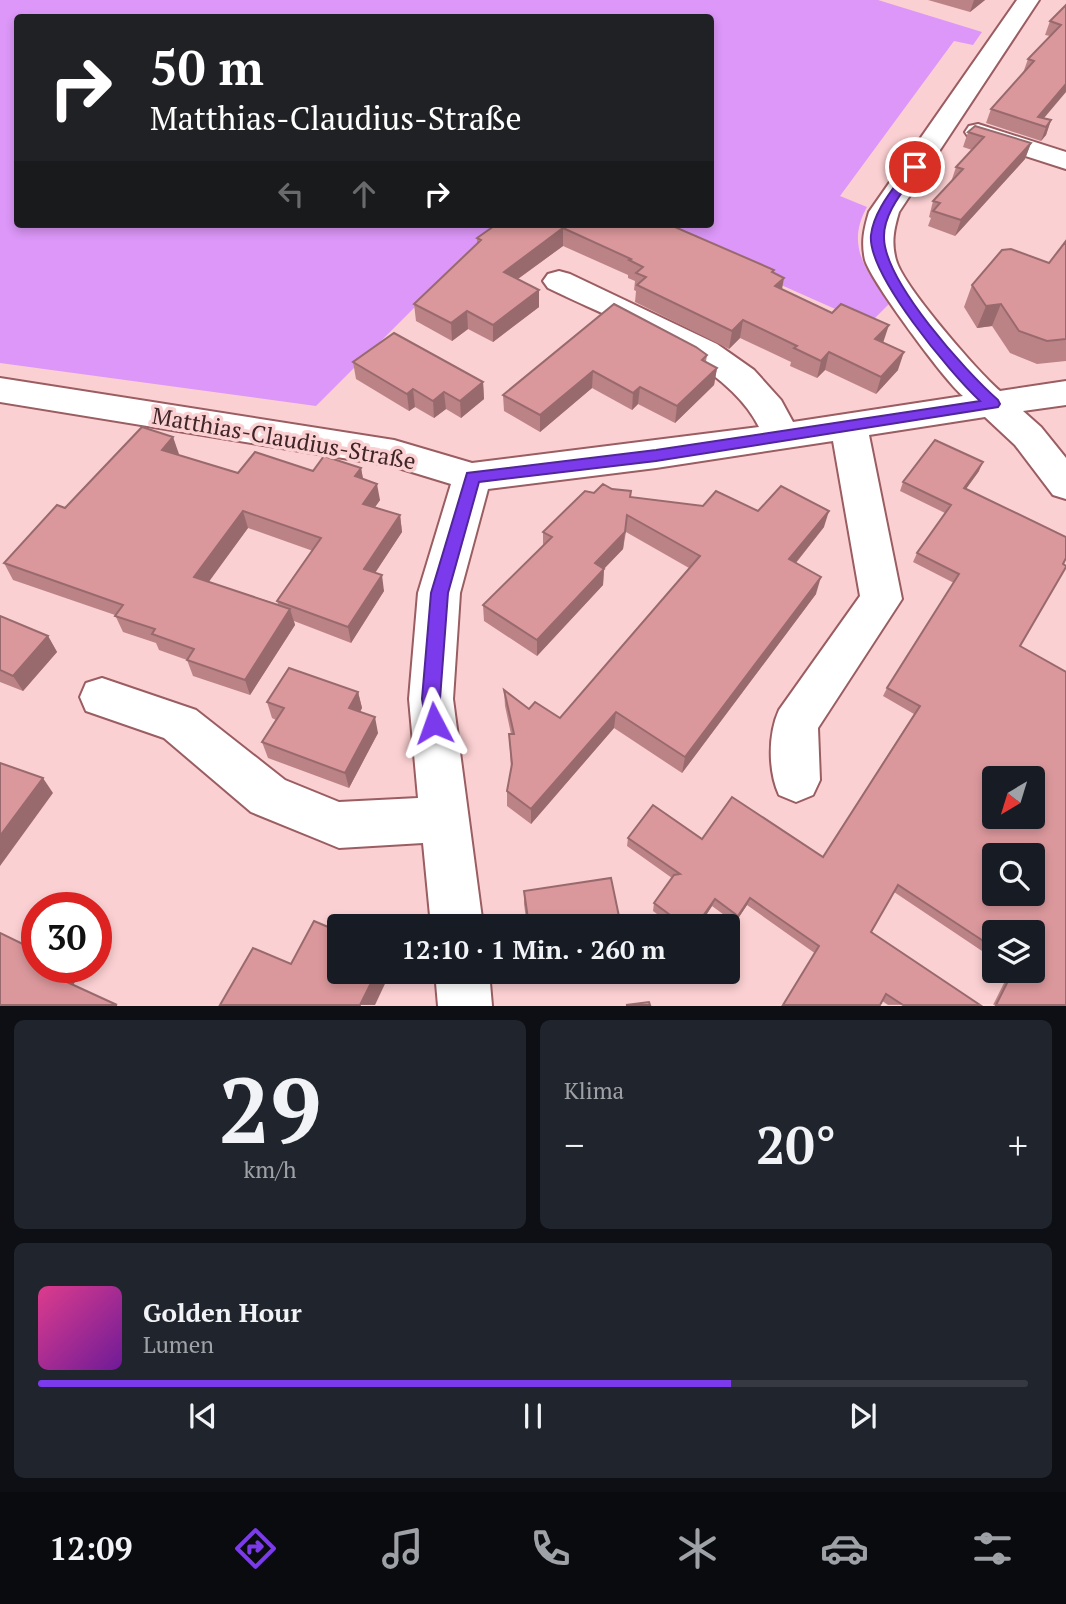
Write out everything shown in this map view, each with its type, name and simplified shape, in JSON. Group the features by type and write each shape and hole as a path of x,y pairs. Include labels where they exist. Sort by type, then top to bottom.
{"street":[{"path":"1028,0 884,212 877,237 881,262 893,283 967,381 1028,436 1066,485"},
{"path":"946,122 1066,161"},
{"path":"559,281 705,352 742,378 768,409 782,436"},
{"name":"Matthias-Claudius-Straße","path":"0,390 394,453 472,477 656,455 1066,393"},
{"path":"796,780 795,724 881,599 849,426"},
{"path":"456,914 431,699 439,593 472,477"},
{"path":"102,697 180,724 268,796 339,825 446,819"},
{"path":"463,984 465,1006"}],"shaded area":[{"path":"0,0 878,0 982,32 973,45 954,41 840,196 867,207 858,234 859,246 867,269 890,303 869,324 653,228 714,228 714,14 14,14 14,228 494,228 316,406 0,363"}],"building":[{"path":"1066,5 1066,84 1038,117 1051,120 1046,127 991,109 1034,61 1028,59 1061,25 1050,21"},
{"path":"975,126 1031,143 961,220 933,211 940,203 933,201 963,169 956,167 984,137 968,132"},
{"path":"491,228 563,228 504,272 539,290 493,325 467,311 451,323 414,304 481,240 477,238"},
{"path":"563,228 677,228 774,270 772,272 784,278 775,286 832,313 841,304 889,325 875,339 904,352 881,377 829,352 821,361 794,348 797,346 743,320 732,331 637,285 646,277 636,273 643,267 629,260 631,259"},
{"path":"1066,241 1066,339 1047,341 1019,331 1001,304 986,306 972,285 1002,250 1011,249 1049,263"},
{"path":"614,304 696,347 707,355 702,360 717,368 677,406 640,387 633,393 593,371 540,415 503,395"},
{"path":"394,333 483,382 460,401 444,392 433,401 413,389 407,394 353,362"},
{"path":"142,427 173,437 162,450 238,473 255,452 313,471 324,456 361,468 355,476 377,484 363,504 400,515 364,569 382,575 348,627 277,601 321,538 243,511 194,577 290,609 245,680 187,660 194,649 152,634 155,629 115,616 123,605 4,563 57,505 65,508"},
{"path":"935,440 983,462 964,488 1066,537 1066,558 1063,564 1066,567 1020,646 1066,672 1066,1005 996,1005 1007,983 1045,983 1045,920 982,920 982,940 898,885 871,932 980,1005 903,1005 886,994 880,1005 783,1005 819,946 750,898 739,914 735,914 715,899 704,914 669,914 654,903 674,875 680,874 628,838 653,805 702,839 732,797 823,857 920,706 887,688 959,574 917,553 951,505 903,482"},
{"path":"603,484 612,489 631,491 630,497 703,506 716,491 758,511 781,486 829,511 789,559 821,577 685,757 616,712 531,809 507,791 512,764 509,734 514,734 504,690 529,709 535,702 560,718 700,556 627,515 625,532 595,563 604,569 537,640 483,605 552,537 543,532 585,491 594,493"},
{"path":"0,616 48,636 13,676 0,670"},
{"path":"289,668 358,692 349,708 375,717 345,773 262,742 284,708 267,702"},
{"path":"0,763 43,778 0,836"},
{"path":"611,878 618,914 527,914 524,891"},
{"path":"314,921 327,926 327,984 370,984 360,1005 220,1005 253,948 291,964"},
{"path":"0,933 21,943 21,983 69,983 117,1005 0,1005"},
{"path":"649,1002 650,1005 626,1005"}],"route":[{"path":"434,723 431,699 439,593 472,477 656,455 992,404 967,381 893,283 881,262 877,237 884,212 915,167"}]}
